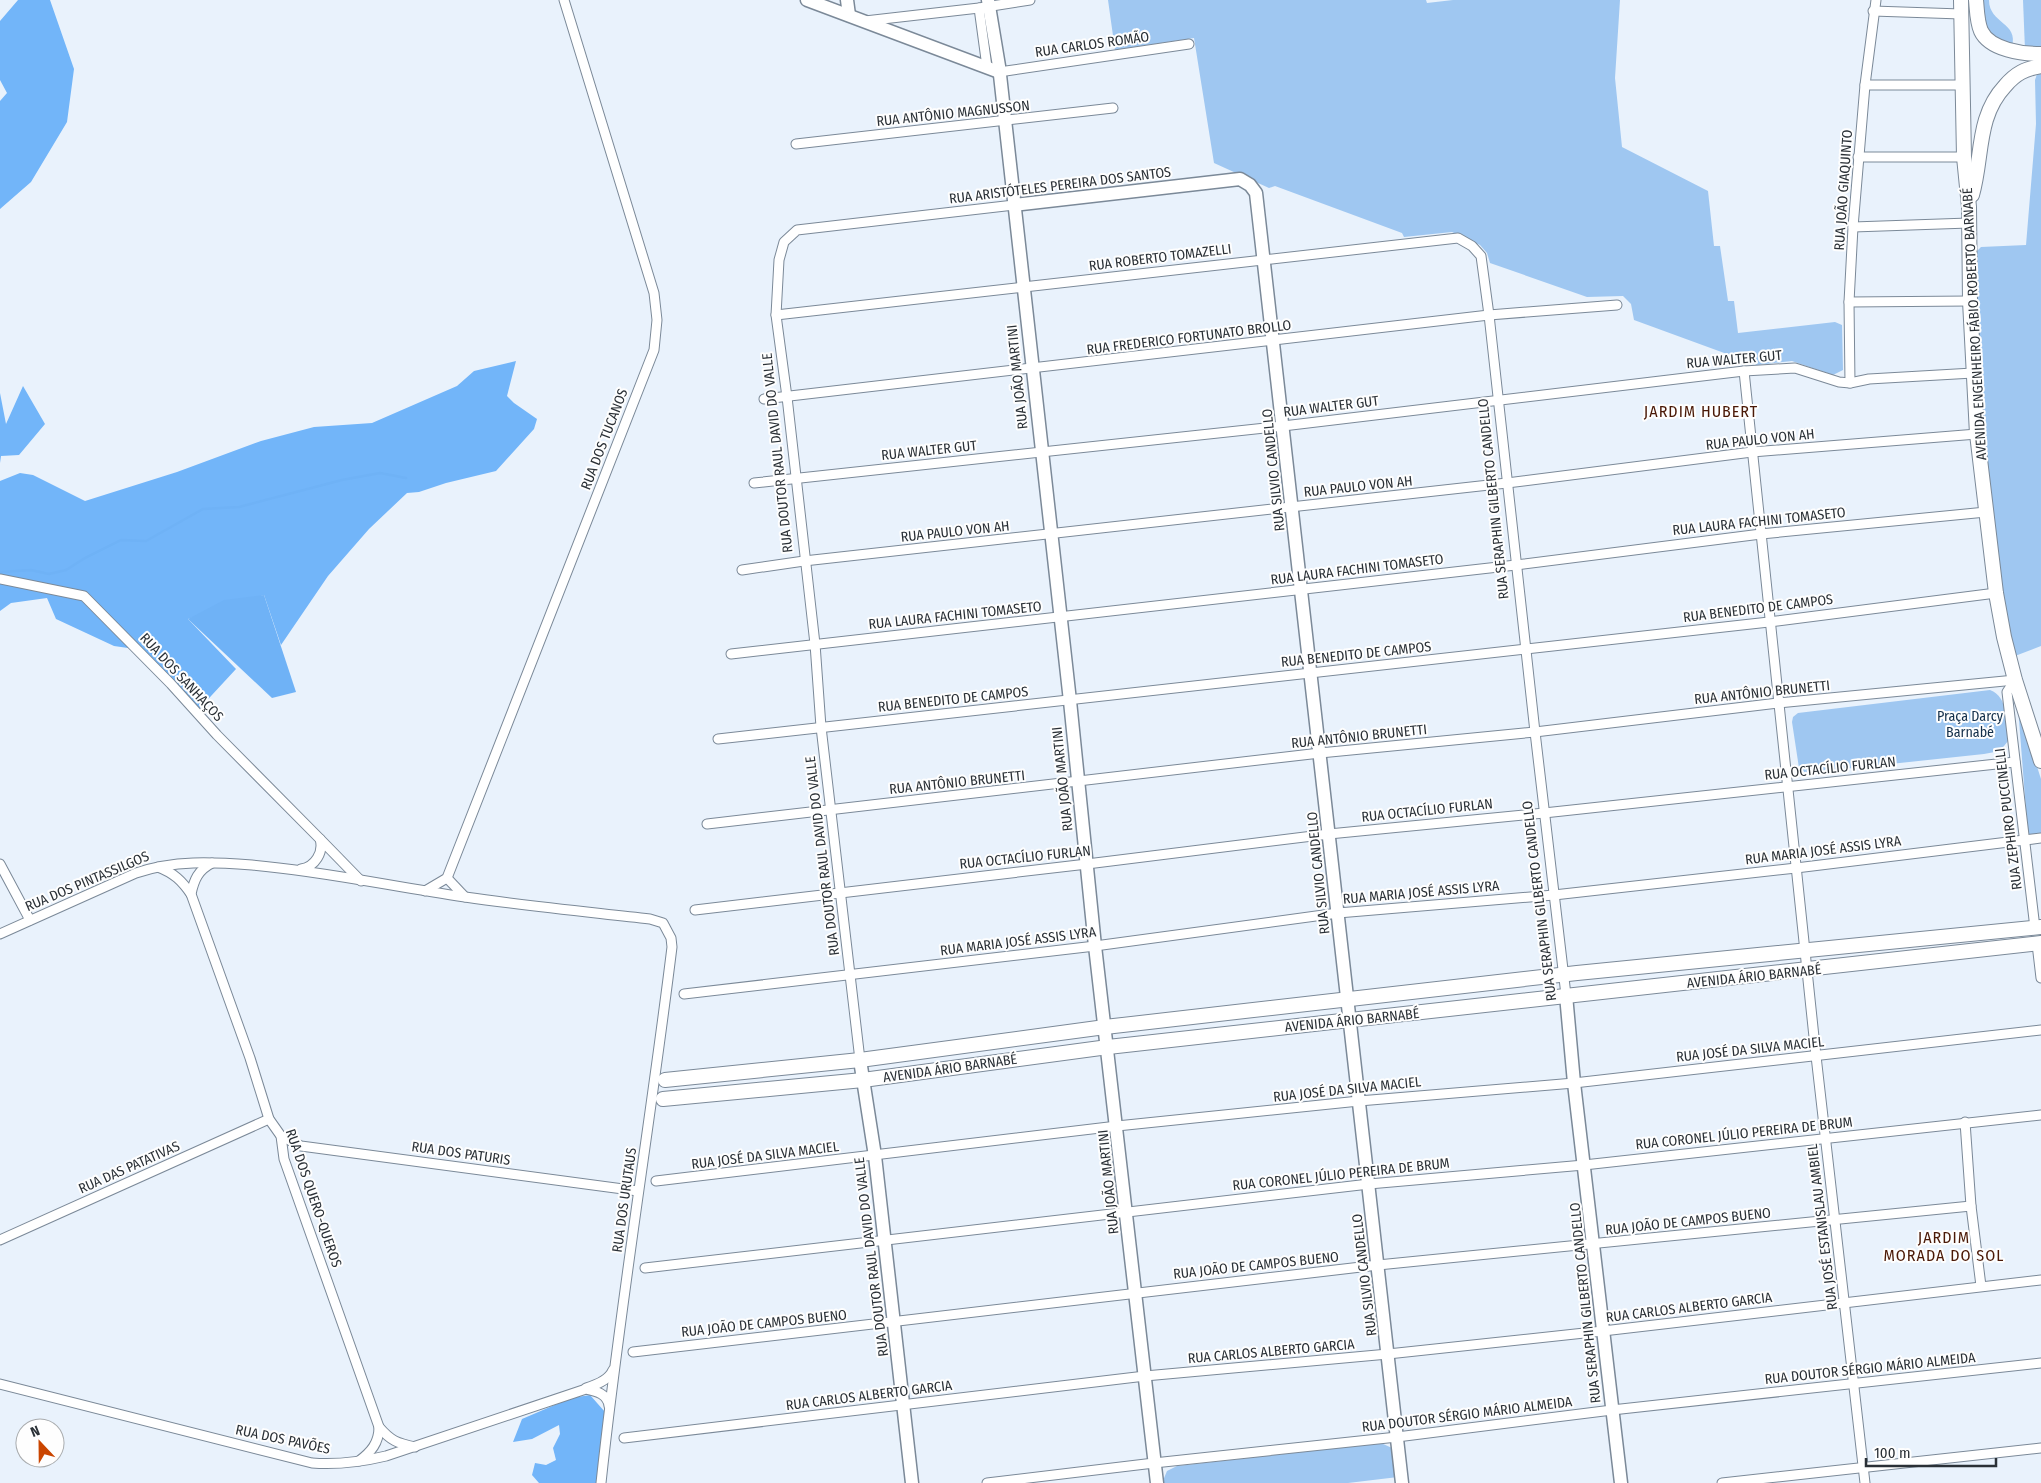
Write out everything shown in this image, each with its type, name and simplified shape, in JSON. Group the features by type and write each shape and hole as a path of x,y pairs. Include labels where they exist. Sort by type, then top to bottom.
{"main road":[{"path":"1976,0 1981,31 1985,37 1997,45 2016,53 2041,54"},
{"name":"AVENIDA ENGENHEIRO FÁBIO ROBERTO BARNABÉ","path":"1961,7 1964,157 1969,207 1970,301 1977,434 1996,593 2004,637 2015,680 2041,761"},
{"path":"1969,207 1975,187 1978,155 1987,112 2002,89 2014,76 2021,71 2041,66"},
{"name":"AVENIDA ÁRIO BARNABÉ","path":"665,1080 860,1060 1106,1027 1564,975 2038,928"},
{"name":"AVENIDA ÁRIO BARNABÉ","path":"663,1099 863,1080 1108,1047 2039,944"},
{"path":"704,1076 699,1079 697,1085 705,1094"}],"street":[{"name":"RUA DOS TUCANOS","path":"447,878 654,350 657,320 654,292 564,0"},
{"path":"807,0 993,70"},
{"path":"847,0 849,15"},
{"path":"865,21 1030,0"},
{"name":"RUA JOÃO GIAQUINTO","path":"1850,383 1849,302 1853,227 1865,85 1873,11 1876,0"},
{"name":"RUA JOÃO MARTINI","path":"985,5 993,70 1004,122 1014,205 1059,617 1070,701 1095,946 1106,1027 1157,1483"},
{"path":"1873,11 1961,7"},
{"name":"RUA CARLOS ROMÃO","path":"993,70 1188,44"},
{"path":"1865,85 1963,85"},
{"name":"RUA ANTÔNIO MAGNUSSON","path":"796,144 1004,122 1114,108"},
{"path":"1858,157 1964,157"},
{"name":"RUA ARISTÓTELES PEREIRA DOS SANTOS","path":"797,230 1240,179 1250,184 1256,194 1265,259"},
{"path":"1853,227 1969,223"},
{"name":"RUA DOUTOR RAUL DAVID DO VALLE","path":"797,230 784,242 779,260 776,315 815,644 822,727 852,975 860,1060 875,1156 912,1483"},
{"name":"RUA ROBERTO TOMAZELLI","path":"776,315 1458,238 1472,246 1481,256 1489,316"},
{"name":"RUA SILVIO CANDELLO","path":"1265,259 1402,1483"},
{"path":"1849,302 1970,301"},
{"name":"RUA FREDERICO FORTUNATO BROLLO","path":"764,399 1489,316 1617,305"},
{"name":"RUA SERAPHIN GILBERTO CANDELLO","path":"1489,316 1544,813 1564,975 1574,1083 1621,1483"},
{"name":"RUA WALTER GUT","path":"754,483 795,477 1041,453 1283,426 1744,371 1795,368 1839,382 1850,383"},
{"name":"RUA JOSÉ ESTANISLAU AMBIEL","path":"1744,371 1769,622 1864,1483"},
{"path":"1850,383 1869,379 1973,373"},
{"name":"RUA PAULO VON AH","path":"742,570 804,561 1507,483 1752,452 1977,434"},
{"name":"RUA LAURA FACHINI TOMASETO","path":"731,654 1302,590 1761,534 1986,512"},
{"name":"RUA DOS SANHAÇOS","path":"0,579 84,596 171,684 217,735 361,881"},
{"name":"RUA BENEDITO DE CAMPOS","path":"718,739 1769,622 1996,593"},
{"name":"RUA ANTÔNIO BRUNETTI","path":"707,824 1320,753 1535,732 1778,703 2015,680"},
{"name":"RUA ZEPHIRO PUCCINELLI","path":"2015,680 2007,692 2024,839 2038,928"},
{"name":"RUA OCTACÍLIO FURLAN","path":"695,910 1329,834 1544,813 2015,762"},
{"name":"RUA MARIA JOSÉ ASSIS LYRA","path":"684,994 1095,946 1338,913 1554,895 2041,838"},
{"path":"298,869 305,869 316,860 321,845 320,839"},
{"path":"192,894 197,875 204,867 215,862"},
{"name":"RUA DOS PINTASSILGOS","path":"0,934 136,873 156,866 215,862 298,869 465,897 650,919 662,923"},
{"path":"0,864 30,920"},
{"name":"RUA DOS QUERO-QUEROS","path":"156,866 168,870 182,881 192,894 250,1058 269,1119 281,1136 284,1159 379,1427 398,1444 415,1447"},
{"path":"425,891 447,878 465,897"},
{"name":"RUA DOS URUTAUS","path":"601,1483 638,1191 653,1097 672,947 667,929 662,923"},
{"path":"2039,944 2041,978"},
{"name":"RUA JOSÉ DA SILVA MACIEL","path":"656,1181 1117,1126 1359,1101 1574,1083 2041,1030"},
{"name":"RUA CORONEL JÚLIO PEREIRA DE BRUM","path":"645,1268 1369,1184 1584,1165 2041,1115"},
{"name":"RUA DAS PATATIVAS","path":"0,1240 269,1119"},
{"path":"1965,1122 1971,1206 1982,1286"},
{"name":"RUA DOS PATURIS","path":"281,1136 301,1146 638,1191"},
{"name":"RUA JOÃO DE CAMPOS BUENO","path":"633,1352 1378,1265 1971,1206"},
{"name":"RUA CARLOS ALBERTO GARCIA","path":"624,1438 1145,1376 1388,1354 1603,1331 2041,1280"},
{"name":"RUA DOS PAVÕES","path":"0,1384 312,1463 333,1465 356,1463 415,1447 586,1389 604,1380 612,1373 616,1361"},
{"name":"RUA DOUTOR SÉRGIO MÁRIO ALMEIDA","path":"987,1483 1154,1462 1397,1437 1612,1410 2041,1363"},
{"path":"586,1389 597,1391 604,1396 609,1401 609,1411"},
{"path":"356,1463 374,1448 379,1427"},
{"path":"1722,1483 2041,1448"}],"green space":[{"path":"1108,0 1426,0 1427,3 1453,0 1620,0 1615,78 1622,147 1708,191 1714,246 1720,246 1728,301 1734,301 1738,333 1835,322 1842,325 1843,370 1833,375 1792,361 1757,365 1634,320 1631,304 1623,296 1587,297 1490,263 1487,253 1480,245 1452,232 1404,237 1402,233 1275,186 1269,188 1214,163 1194,38 1115,50"},
{"path":"1980,0 1989,0 1990,8 1994,14 2008,27 2013,39 2012,47 1996,38 1987,29"},
{"path":"2023,0 2041,0 2041,50 2025,50"},
{"path":"2038,71 2041,71 2041,646 2015,656 1999,583 1981,433 1976,252 1981,247 2026,245 2036,124 2035,80"},
{"name":"Praça Darcy Barnabé","path":"1990,690 2001,698 2004,704 2008,741 2000,751 1806,773 1799,768 1792,722 1793,717 1798,713"},
{"path":"2018,707 2041,779 2041,835 2028,836"},
{"path":"1381,1443 1392,1448 1398,1477 1348,1483 1162,1483 1167,1471 1177,1466"}],"shaded area":[{"path":"18,0 50,0 74,69 67,122 31,182 0,209 0,101 7,93 0,80 0,21"},
{"path":"516,361 507,396 537,419 534,429 496,471 446,483 419,492 407,493 369,529 328,576 281,645 264,595 188,619 236,669 199,709 142,650 114,646 56,619 47,598 11,603 0,611 0,481 20,473 33,475 85,501 177,472 261,441 314,427 372,423 457,386 474,371"},
{"path":"23,386 45,424 19,455 1,456 0,463 0,393 6,424"},
{"path":"264,595 296,692 272,698 188,619 224,600"},
{"path":"590,1395 605,1412 597,1483 539,1483 532,1475 535,1463 546,1465 556,1460 553,1448 560,1434 559,1425 532,1439 513,1442 522,1419 571,1398"}],"waterway":[{"path":"0,572 31,570 49,574 66,570 121,540 146,541 203,509 239,507 342,480 380,473 406,478"}],"district":[{"name":"JARDIM HUBERT","path":"1701,411"},
{"name":"JARDIM MORADA DO SOL","path":"1944,1246"}]}
